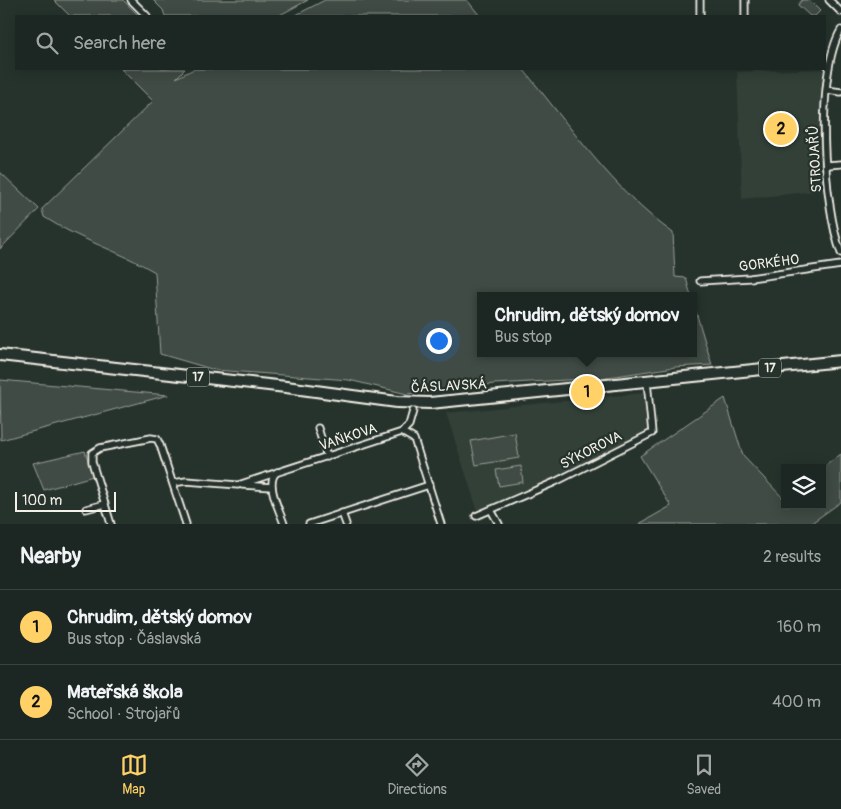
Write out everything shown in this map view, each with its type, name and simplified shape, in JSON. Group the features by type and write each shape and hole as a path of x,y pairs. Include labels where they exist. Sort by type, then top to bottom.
{"main road":[{"name":"ČÁSLAVSKÁ","path":"0,354 413,407 841,361"}],"street":[{"path":"131,0 146,15"},
{"path":"700,0 700,15"},
{"path":"745,0 745,15"},
{"path":"829,0 841,12"},
{"name":"STROJAŘŮ","path":"841,30 833,45 827,63 826,90 827,165 831,211 841,253"},
{"path":"826,90 841,92"},
{"path":"827,165 841,164"},
{"name":"GORKÉHO","path":"700,281 759,277 841,265"},
{"name":"SÝKOROVA","path":"476,516 555,482 652,433 647,381"},
{"path":"413,407 409,425 402,432 414,439"},
{"path":"413,407 414,439 441,524"},
{"path":"318,428 327,456"},
{"name":"VAŇKOVA","path":"238,485 402,432"},
{"path":"111,524 91,459 92,453 96,449 147,439 156,440 162,448 186,524"},
{"path":"277,472 273,476 272,486 284,524"},
{"path":"173,483 186,481 272,486"},
{"path":"309,524 429,485"},
{"path":"86,510 105,504"},
{"path":"491,510 499,524"},
{"path":"342,513 346,524"}],"shaded area":[{"path":"54,0 123,0 138,15 69,15"},
{"path":"153,0 308,0 280,15 165,15 163,10"},
{"path":"325,0 467,0 479,15 296,15"},
{"path":"802,0 809,0 820,11 816,15 809,15 798,5"},
{"path":"122,70 184,70 176,78 192,70 524,70 575,135 612,177 651,216 673,233 675,277 686,278 690,292 477,292 477,357 697,357 697,315 712,365 675,367 602,378 494,384 407,394 349,380 215,370 160,354 155,272 57,225 44,217 42,209 153,101"},
{"path":"824,70 822,123 825,190 742,199 737,72"},
{"path":"0,172 39,209 0,249"},
{"path":"0,380 168,395 1,440"},
{"path":"643,393 648,430 554,479 478,512 446,413"},
{"path":"725,398 743,456 781,496 781,509 826,509 826,465 841,454 841,502 810,524 639,524 671,506 640,456"},
{"path":"515,433 519,458 476,465 471,441"},
{"path":"85,451 93,476 44,490 33,463"},
{"path":"521,466 523,482 499,486 496,470"}],"place":[{"name":"Mateřská škola","path":"781,129"},
{"name":"Chrudim, dětský domov","path":"587,392"}]}
